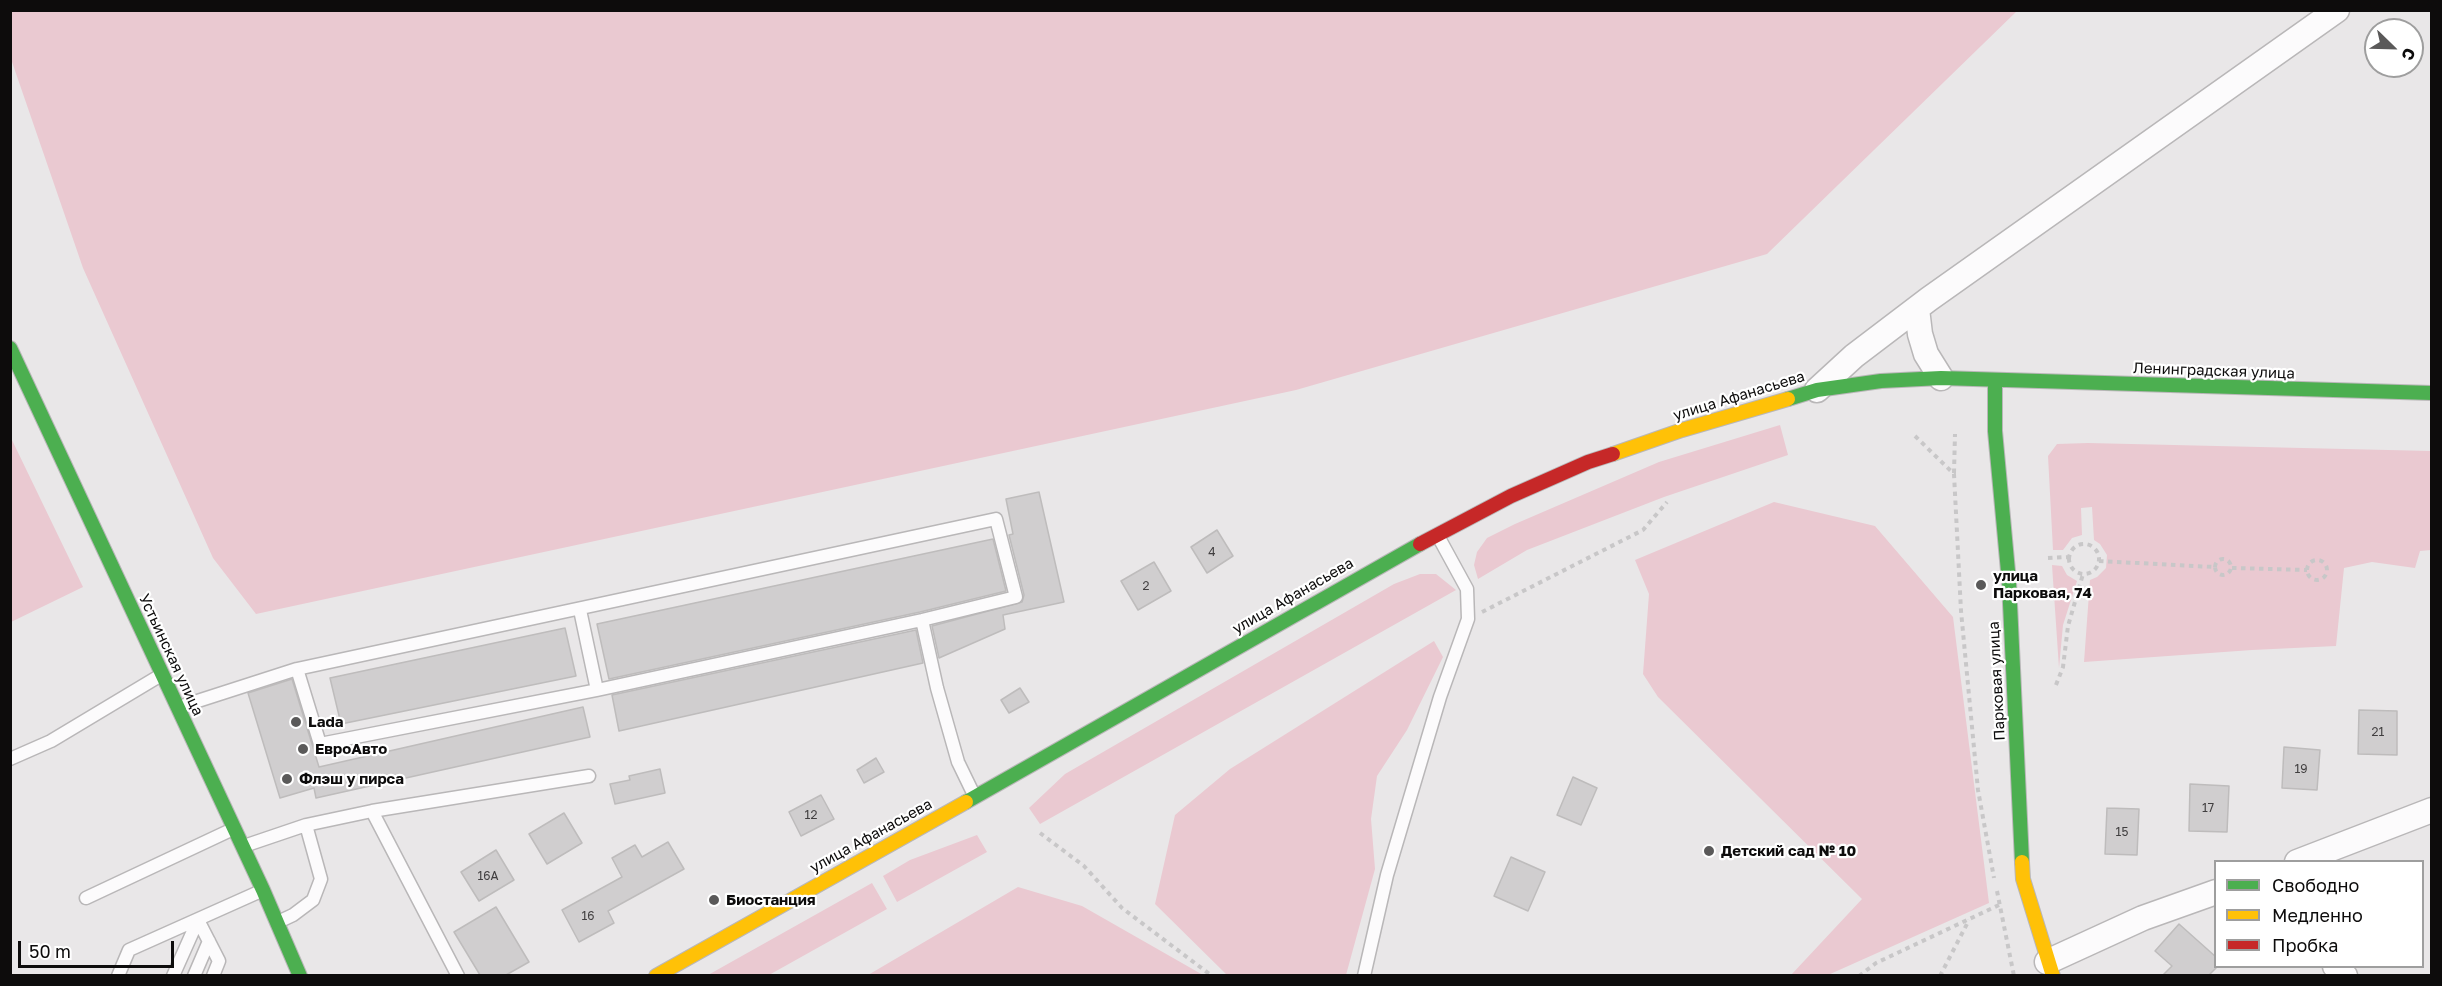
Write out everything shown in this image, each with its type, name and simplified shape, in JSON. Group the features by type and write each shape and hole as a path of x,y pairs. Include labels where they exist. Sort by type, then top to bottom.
{"main road":[{"name":"Устьинская улица","path":"10,348 243,846 300,975"},
{"name":"улица Афанасьева","path":"656,975 1379,566 1511,496 1588,462 1682,430 1817,390 1881,381 1941,378 1995,381"},
{"name":"Ленинградская улица","path":"1995,381 2432,393"},
{"name":"Парковая улица","path":"1995,381 1995,431 2008,582 2023,879 2050,969"}],"street":[{"path":"1817,390 1854,356 1917,309 2329,15"},
{"path":"1917,309 1920,334 1926,354 1941,378"},
{"path":"2300,860 2432,810"},
{"path":"2050,969 2144,918 2214,893"}],"lane":[{"path":"177,708 297,669 996,519 1016,597 922,620 597,690 320,744 297,669"},
{"path":"1364,975 1387,875 1440,698 1468,619 1467,589 1437,535"},
{"path":"580,610 597,690"},
{"path":"922,620 937,688 958,762 975,796"},
{"path":"10,759 51,741 162,675"},
{"path":"243,846 306,825 372,811 589,777"},
{"path":"372,811 458,975"},
{"path":"276,922 293,915 313,900 321,879 306,825"},
{"path":"86,898 234,828"},
{"path":"118,975 129,950 263,890"},
{"path":"198,920 219,962 213,975"},
{"path":"173,975 198,920"},
{"path":"194,975 209,941"}],"path":[{"path":"1955,434 1954,474 1961,611 1978,790 2014,975"},
{"path":"1915,436 1954,474"},
{"path":"1468,619 1536,587 1643,530 1667,502"},
{"path":"2082,543 2095,548 2099,561 2092,572 2083,574 2073,569 2069,556 2071,550 2082,543"},
{"path":"2048,558 2069,556"},
{"path":"2214,567 2221,559 2230,562 2232,568"},
{"path":"2317,560 2322,561 2327,570 2326,575 2317,580 2308,575 2307,570 2308,565 2317,560"},
{"path":"2099,561 2214,567"},
{"path":"2214,567 2220,575 2225,576 2232,568"},
{"path":"2232,568 2307,570"},
{"path":"2056,685 2063,667 2067,626 2083,574"},
{"path":"1040,832 1084,866 1122,908 1212,975"},
{"path":"1859,975 1876,963 2000,906"},
{"path":"1940,975 1970,919"},
{"path":"1864,975 1876,963"}],"shaded area":[{"path":"10,11 2017,11 1767,254 1296,390 256,614 213,558 83,268 11,59"},
{"path":"1780,425 1788,455 1664,497 1527,550 1478,579 1474,565 1477,552 1487,538 1659,462"},
{"path":"11,438 83,587 10,622"},
{"path":"2057,444 2431,451 2431,550 2420,551 2415,568 2372,562 2344,568 2336,646 2084,662 2090,580 2106,568 2107,555 2100,544 2094,540 2092,507 2081,508 2082,535 2072,538 2063,550 2053,550 2048,456"},
{"path":"1774,502 1875,526 1953,617 1989,903 1828,975 1791,975 1862,899 1658,697 1643,674 1649,594 1635,560"},
{"path":"2052,565 2062,566 2067,575 2077,581 2063,625 2059,668"},
{"path":"1420,574 1436,574 1456,590 1040,824 1029,808 1065,774 1394,584"},
{"path":"1434,641 1443,657 1407,730 1377,776 1371,819 1375,869 1346,975 1227,975 1155,904 1175,815 1230,769"},
{"path":"977,835 987,852 897,902 883,876 910,860"},
{"path":"872,883 887,909 769,975 708,975"},
{"path":"1018,887 1082,906 1203,975 868,975"}],"building":[{"path":"1039,492 1064,602 1003,615 1005,629 939,658 932,626 1022,602 1024,595 1009,535 1013,534 1006,499"},
{"path":"1217,530 1233,556 1207,573 1191,547"},
{"path":"993,539 1006,591 920,612 609,679 597,624"},
{"path":"1154,562 1171,591 1138,610 1121,581"},
{"path":"565,628 576,676 341,724 330,678"},
{"path":"916,630 923,663 619,731 612,695"},
{"path":"292,679 319,767 583,707 590,737 316,798 314,788 280,798 248,693"},
{"path":"1020,688 1029,702 1009,713 1001,700"},
{"path":"2359,710 2397,711 2397,755 2358,754"},
{"path":"2284,747 2320,750 2317,790 2282,788"},
{"path":"876,758 884,772 864,783 857,770"},
{"path":"660,769 665,793 615,804 610,784 630,780 629,776"},
{"path":"1573,777 1597,788 1581,825 1557,815"},
{"path":"2190,784 2229,786 2227,832 2189,831"},
{"path":"821,795 834,819 801,836 789,812"},
{"path":"2107,808 2139,809 2137,855 2105,854"},
{"path":"564,813 582,843 547,864 529,834"},
{"path":"668,842 684,869 608,911 614,923 579,942 562,910 622,877 612,858 635,845 642,857"},
{"path":"496,850 514,880 479,901 461,872"},
{"path":"1511,857 1545,872 1528,911 1494,896"},
{"path":"496,907 529,962 506,975 480,975 454,932"},
{"path":"2179,924 2214,955 2214,968 2216,968 2209,975 2163,975 2172,966 2155,951"}],"traffic: fast":[{"path":"10,348 263,890 300,976"},
{"path":"1788,399 1817,390 1881,381 1941,378 2432,393"},
{"path":"1995,381 1995,431 2009,582 2022,862"},
{"path":"966,802 1420,544"}],"traffic: slow":[{"path":"1613,454 1682,430 1788,399"},
{"path":"656,976 966,802"},
{"path":"2022,862 2023,879 2053,976"}],"traffic: jam":[{"path":"1420,544 1511,496 1588,462 1613,454"}],"place":[{"name":"улица Парковая, 74","path":"1981,585"},
{"name":"Lada","path":"296,722"},
{"name":"ЕвроАвто","path":"303,749"},
{"name":"Флэш у пирса","path":"287,779"},
{"name":"Детский сад № 10","path":"1709,851"},
{"name":"Биостанция","path":"714,900"}]}
